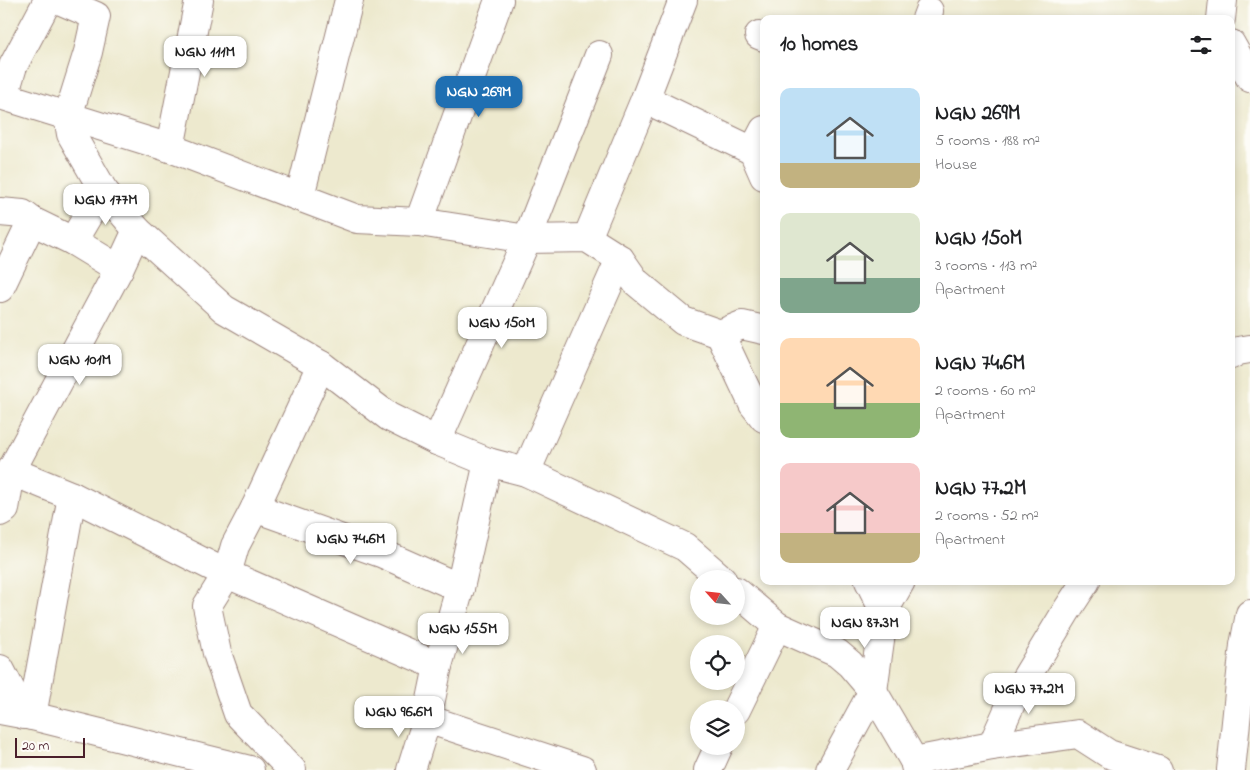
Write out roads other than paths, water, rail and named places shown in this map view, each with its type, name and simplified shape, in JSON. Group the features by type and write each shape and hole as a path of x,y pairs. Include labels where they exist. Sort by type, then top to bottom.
{"street":[{"path":"48,0 6,59 2,96 170,148 357,219 419,222 527,239 587,238 620,259 636,282 683,321 720,334 742,325 760,329"},
{"path":"59,0 96,16 88,52 68,116 71,134 103,190 137,230 224,309 320,365 389,417 437,441 488,462 526,472 686,546 712,570"},
{"path":"170,148 199,0"},
{"path":"300,196 349,0"},
{"path":"419,222 499,0"},
{"path":"587,238 646,99 683,0"},
{"path":"1221,15 1223,0"},
{"path":"1235,51 1250,78"},
{"path":"437,441 527,239 599,55"},
{"path":"646,99 758,140"},
{"path":"73,242 103,190"},
{"path":"0,212 23,214 32,221 119,269"},
{"path":"0,288 32,221"},
{"path":"0,512 5,509 11,471 119,269 137,230"},
{"path":"526,472 620,259"},
{"path":"720,334 754,404 760,412"},
{"path":"1235,353 1250,350"},
{"path":"292,770 238,714 217,653 207,606 227,574 235,546 320,365"},
{"path":"411,770 427,719 438,666 460,588 488,462"},
{"path":"11,471 72,496 227,574 438,666"},
{"path":"19,714 72,496"},
{"path":"254,508 381,553 460,588"},
{"path":"871,585 884,611"},
{"path":"830,770 873,691 884,611 899,585"},
{"path":"992,746 1013,699 1083,585"},
{"path":"745,599 777,626 837,653 850,664 873,691 915,765 992,746 1078,734 1107,762 1158,770"},
{"path":"1231,770 1250,614"},
{"path":"741,700 777,626"},
{"path":"0,669 19,714"},
{"path":"19,714 250,770"},
{"path":"427,719 582,770"},
{"path":"708,770 715,755"}]}
